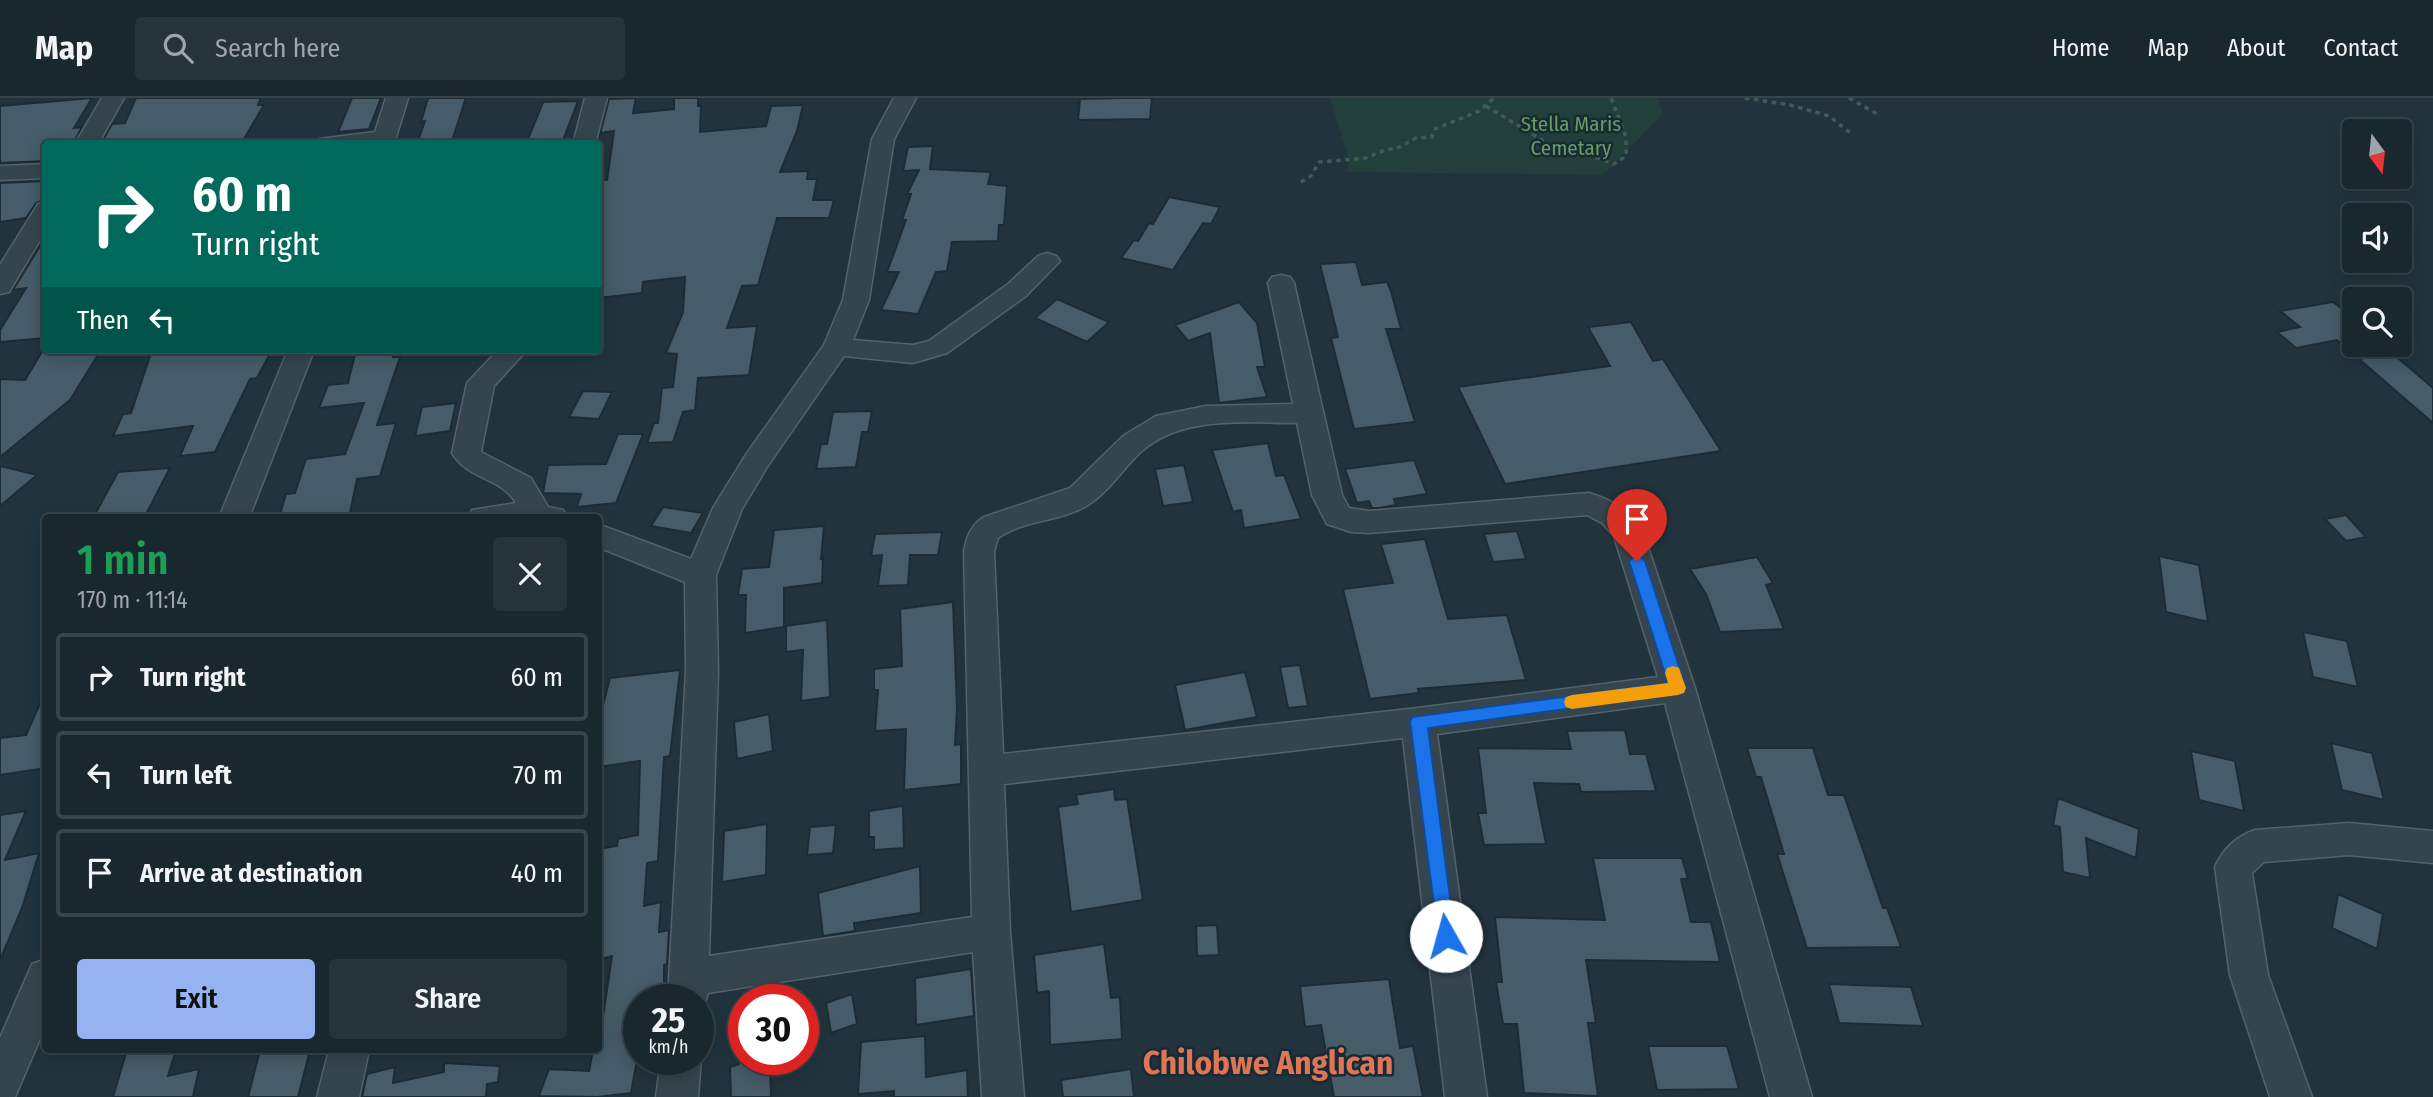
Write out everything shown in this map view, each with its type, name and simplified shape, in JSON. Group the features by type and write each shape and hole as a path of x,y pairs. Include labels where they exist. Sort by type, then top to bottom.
{"street":[{"path":"88,140 113,98"},
{"path":"383,140 397,98"},
{"path":"585,140 596,98"},
{"path":"690,984 702,671 700,575 728,508 757,460 837,347 854,310 883,139 905,98"},
{"path":"0,173 42,171"},
{"path":"0,286 42,216"},
{"path":"837,347 913,354 938,347 1017,290 1047,261"},
{"path":"1281,283 1332,507 1338,516 1351,521 1369,522 1589,505 1611,512 1622,522 1629,535 1678,688 1791,1097"},
{"path":"236,514 299,354"},
{"path":"510,354 481,383 466,453 472,461 510,478 521,486 543,514"},
{"path":"1003,1097 991,932 979,551 982,537 996,525 1074,500 1148,431 1167,422 1203,417 1310,413"},
{"path":"602,537 700,575"},
{"path":"985,771 1418,722 1678,688"},
{"path":"1418,722 1466,1097"},
{"path":"2291,1097 2249,975 2233,867 2255,846 2349,839 2433,847"},
{"path":"712,984 991,932"},
{"path":"0,1085 42,985"},
{"path":"338,1097 348,1053"},
{"path":"677,1097 679,1075"}],"path":[{"path":"1301,182 1311,176 1319,162 1366,158 1387,149 1396,149 1416,138 1432,137 1436,129 1486,106 1494,98"},
{"path":"1486,106 1508,118 1544,145 1568,156 1578,151 1614,164 1626,156 1626,137 1611,98"},
{"path":"1745,98 1790,105 1829,116 1853,135"},
{"path":"1849,98 1879,114"}],"green space":[{"name":"Stella Maris Cemetary","path":"1330,98 1657,98 1663,114 1603,175 1347,172 1349,160"}],"building":[{"path":"92,98 74,128 82,127 75,140 42,140 42,161 0,163 0,106"},
{"path":"136,98 261,98 258,105 264,105 243,140 103,140 112,124 125,123"},
{"path":"352,98 381,98 369,129 338,132"},
{"path":"428,98 466,98 452,140 418,140 425,121 421,122"},
{"path":"636,98 633,113 674,109 674,98 698,98 698,106 701,106 700,132 766,126 771,106 803,105 797,131 780,172 808,171 807,179 817,179 813,200 834,200 829,218 777,218 758,285 742,286 727,328 757,326 749,375 698,378 695,410 683,412 673,442 647,443 654,423 658,423 662,388 673,387 677,354 666,353 683,312 685,277 643,282 642,293 602,298 602,180 607,180 614,131 601,133 601,130 609,99"},
{"path":"1152,98 1150,119 1078,120 1080,99"},
{"path":"578,101 563,140 528,140 543,102"},
{"path":"933,146 930,169 991,172 988,184 1007,186 1004,225 999,225 998,241 952,242 947,271 936,272 918,314 881,310 899,272 887,272 906,220 902,220 911,194 907,194 919,170 903,171 908,147"},
{"path":"42,181 42,201 36,203 26,218 0,222 0,183"},
{"path":"1169,197 1220,207 1211,224 1203,223 1173,270 1121,258 1134,240 1138,241 1149,223 1153,224"},
{"path":"42,243 42,338 0,342 0,330 26,288 13,290"},
{"path":"1356,262 1362,285 1387,282 1391,291 1401,329 1386,329 1415,422 1354,429 1331,338 1338,337 1320,264"},
{"path":"1057,299 1109,322 1087,342 1035,318"},
{"path":"1239,302 1257,323 1265,367 1257,367 1267,397 1219,403 1210,333 1188,341 1175,325"},
{"path":"2333,302 2342,309 2342,344 2337,340 2296,348 2277,332 2300,327 2280,311"},
{"path":"1631,322 1653,361 1663,359 1721,451 1505,484 1458,387 1610,366 1588,327"},
{"path":"42,352 42,354 99,354 70,400 0,457 0,379 25,380"},
{"path":"151,354 270,354 257,378 250,379 215,452 180,456 193,426 113,436 123,414 131,413"},
{"path":"355,354 394,354 393,357 400,357 377,425 396,423 380,476 357,479 350,514 280,514 286,494 295,493 306,459 345,454 364,403 319,408 328,385 348,383"},
{"path":"2397,357 2433,388 2433,423 2359,359"},
{"path":"583,391 612,392 599,419 569,417"},
{"path":"456,403 450,431 415,436 422,407"},
{"path":"872,411 868,432 862,432 856,467 816,469 821,444 827,444 833,412"},
{"path":"618,434 643,434 616,503 577,507 581,494 543,493 548,465 606,464"},
{"path":"1268,443 1276,476 1284,475 1301,519 1244,528 1241,510 1233,512 1212,450"},
{"path":"1414,460 1427,494 1394,499 1396,505 1380,508 1372,508 1369,501 1357,503 1345,469"},
{"path":"1184,465 1193,502 1163,506 1155,469"},
{"path":"0,466 37,475 0,506"},
{"path":"170,468 146,514 95,514 118,472"},
{"path":"663,507 703,513 691,533 651,526"},
{"path":"2346,515 2366,537 2346,541 2325,519"},
{"path":"824,526 822,583 784,588 784,627 745,633 746,595 738,595 742,569 769,567 774,530"},
{"path":"1517,531 1526,559 1493,562 1484,534"},
{"path":"942,532 938,555 910,555 908,585 878,586 882,555 871,556 875,534"},
{"path":"1425,539 1448,619 1507,615 1526,680 1418,689 1419,693 1370,699 1343,589 1393,583 1381,544"},
{"path":"2159,556 2199,565 2208,622 2166,612"},
{"path":"1757,557 1773,583 1766,585 1784,629 1720,632 1706,594 1690,569"},
{"path":"953,602 957,708 955,745 961,744 961,784 904,790 906,729 875,731 878,690 874,690 874,669 902,666 900,609"},
{"path":"827,620 830,697 801,701 803,650 786,652 786,626"},
{"path":"2303,632 2347,641 2358,687 2313,677"},
{"path":"1300,665 1308,706 1288,708 1280,667"},
{"path":"680,670 670,756 664,757 658,861 647,863 644,906 661,902 659,932 669,930 664,984 623,984 623,1075 634,1075 631,1093 597,1097 539,1096 549,1069 589,1071 592,1053 602,1053 602,1023 612,956 602,959 602,848 617,846 618,839 638,835 640,761 602,766 602,709 610,678"},
{"path":"1245,672 1257,717 1185,730 1175,685"},
{"path":"42,699 42,769 0,775 0,738 26,735"},
{"path":"769,714 773,751 737,759 734,722"},
{"path":"1625,730 1630,754 1646,754 1656,791 1581,792 1579,784 1534,783 1546,844 1484,845 1478,813 1486,813 1478,748 1571,749 1567,731"},
{"path":"2331,743 2372,753 2384,800 2342,790"},
{"path":"1747,748 1813,748 1828,795 1844,795 1883,908 1887,908 1901,947 1807,948 1777,854 1784,854 1761,777 1756,777"},
{"path":"2191,751 2235,761 2244,811 2199,800"},
{"path":"1114,789 1115,800 1127,799 1143,900 1071,912 1058,807 1078,804 1076,795"},
{"path":"2058,798 2139,829 2136,858 2086,838 2090,878 2063,872 2060,827 2053,825"},
{"path":"903,806 904,848 874,850 874,837 869,837 869,811"},
{"path":"26,811 5,860 39,853 22,908 0,960 0,815"},
{"path":"767,824 766,875 722,882 724,831"},
{"path":"836,825 833,853 807,855 810,827"},
{"path":"1593,858 1682,858 1688,879 1681,879 1691,922 1711,922 1720,962 1586,960 1596,1023 1588,1023 1598,1096 1524,1093 1517,1024 1503,1024 1496,982 1502,982 1495,917 1605,920"},
{"path":"920,866 921,913 854,923 855,931 823,936 818,893"},
{"path":"2338,894 2383,914 2377,949 2332,928"},
{"path":"1217,925 1219,955 1197,956 1196,926"},
{"path":"1104,944 1111,998 1120,997 1122,1039 1050,1045 1049,991 1037,993 1034,955"},
{"path":"971,969 974,1016 916,1025 915,978"},
{"path":"1389,979 1400,1048 1413,1046 1423,1097 1334,1097 1321,1025 1305,1027 1300,986"},
{"path":"1829,984 1911,987 1923,1026 1839,1023"},
{"path":"852,994 857,1024 831,1033 826,1003"},
{"path":"925,1036 926,1077 967,1070 968,1097 894,1097 894,1091 858,1094 861,1042"},
{"path":"1648,1046 1727,1046 1739,1089 1657,1090"},
{"path":"126,1053 175,1053 168,1076 199,1069 193,1097 113,1097"},
{"path":"259,1053 309,1053 298,1097 248,1097"},
{"path":"444,1063 500,1066 498,1082 487,1084 486,1097 362,1097 367,1074 395,1067 393,1083 444,1072"},
{"path":"1131,1069 1134,1097 1063,1097 1061,1080"},
{"path":"730,1075 770,1075 771,1097 731,1097"}],"slow traffic":[{"path":"1572,702 1678,688 1673,673"}],"district":[{"name":"Chilobwe Anglican","path":"1268,1062"}],"route":[{"path":"1446,936 1418,722 1678,688 1637,561"}]}
